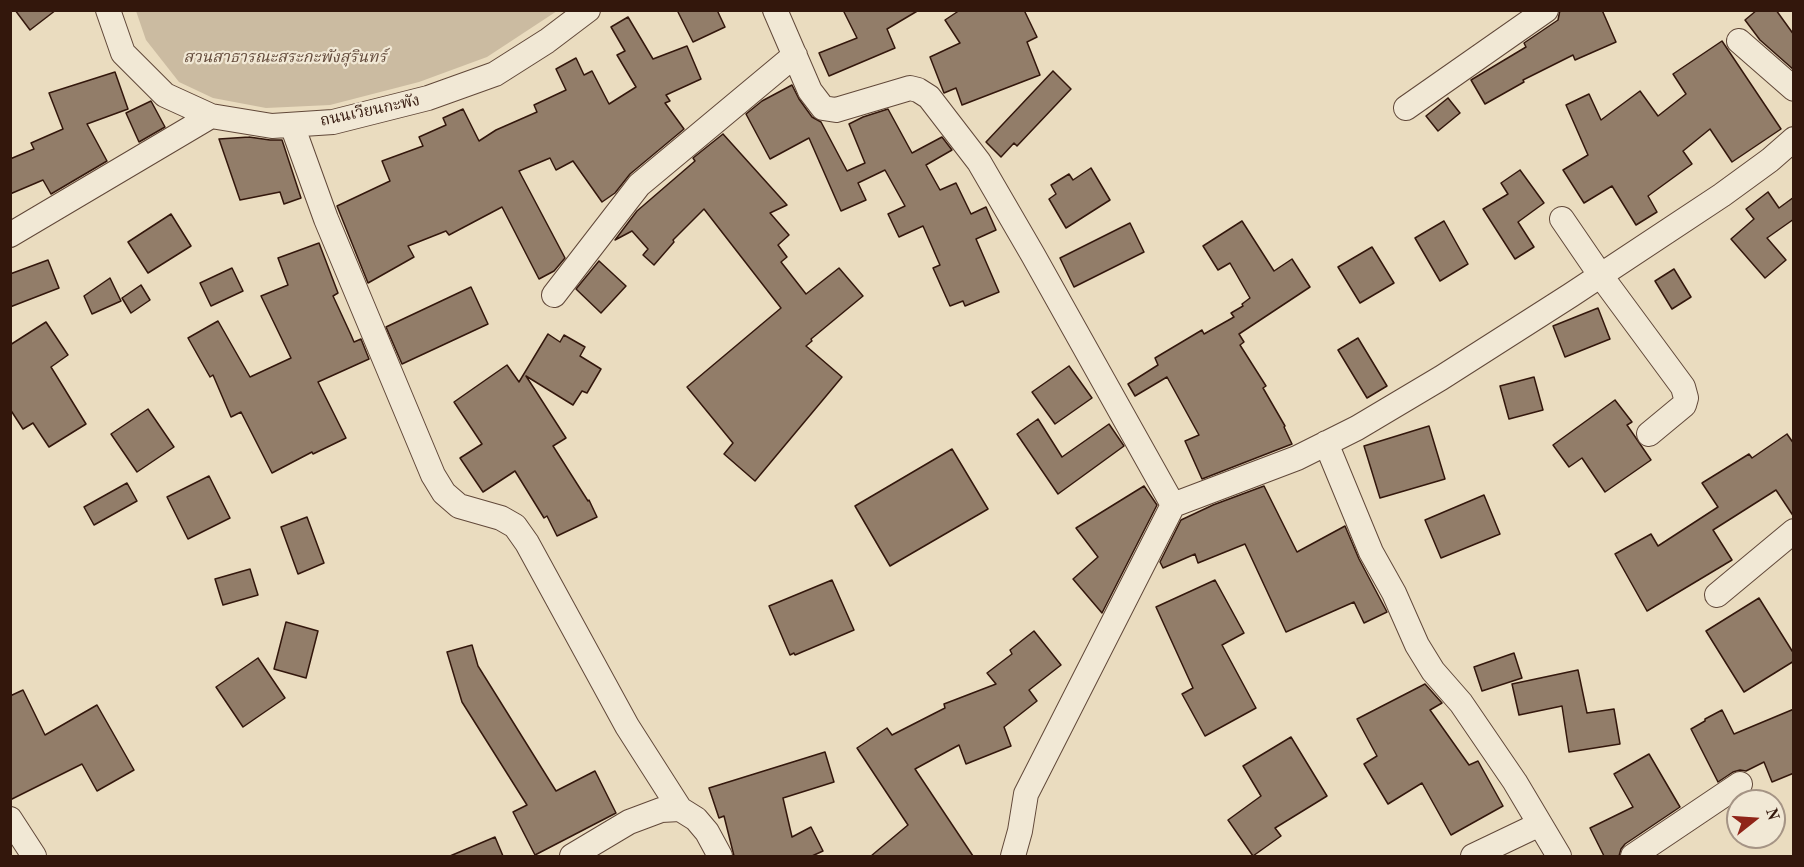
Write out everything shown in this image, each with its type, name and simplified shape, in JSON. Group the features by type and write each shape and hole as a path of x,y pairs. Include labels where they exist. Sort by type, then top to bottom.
{"street":[{"name":"ถนนเวียนกะพัง","path":"108,10 123,52 165,95 211,116 272,126 333,122 429,98 495,74 547,41 588,10"},
{"path":"775,10 810,91 823,108 836,110 910,88 929,97 979,162 1173,506"},
{"path":"1406,108 1546,10"},
{"path":"1739,41 1794,89"},
{"path":"554,295 639,185 795,55"},
{"path":"10,235 211,116"},
{"path":"292,125 326,219 433,475 444,493 459,506 501,518 515,526 527,543 627,726 680,809 696,819 707,832 720,856"},
{"path":"1013,856 1026,794 1173,506 1275,467 1357,428 1441,378 1600,276 1722,195 1770,160 1794,138"},
{"path":"1562,219 1600,276 1683,387 1686,398 1684,405 1649,434"},
{"path":"1326,443 1371,552 1394,593 1417,645 1433,671 1461,703 1495,752 1559,856"},
{"path":"1717,595 1794,531"},
{"path":"1633,856 1740,784"},
{"path":"572,856 629,822 661,810 680,809"},
{"path":"10,819 34,856"},
{"path":"1473,856 1540,824"}],"green space":[{"name":"สวนสาธารณะสระกะพังสุรินทร์","path":"136,10 557,11 487,57 419,82 330,105 266,108 213,98 179,82 146,40"}],"building":[{"path":"15,10 56,10 30,30"},
{"path":"677,10 717,10 725,27 693,42"},
{"path":"843,10 919,10 887,29 895,48 829,76 819,53 857,38"},
{"path":"960,10 1024,10 1037,37 1027,42 1040,75 962,105 956,88 944,93 930,57 960,43 945,20"},
{"path":"1560,10 1602,10 1616,42 1575,60 1573,55 1523,80 1524,82 1485,104 1471,80 1526,47 1524,43 1558,20"},
{"path":"1757,10 1776,10 1794,35 1794,70 1760,40 1745,20"},
{"path":"628,17 653,59 687,46 701,79 666,95 670,101 665,103 684,129 630,174 615,193 602,202 573,161 556,170 550,158 519,171 565,258 554,271 539,279 502,207 449,235 446,231 408,246 414,257 368,283 337,206 390,181 382,161 423,146 419,137 446,125 443,118 463,109 479,141 496,130 537,112 534,105 566,90 556,69 576,58 584,75 592,71 609,104 636,87 617,55 625,51 611,27"},
{"path":"1722,41 1781,129 1732,162 1710,129 1683,151 1692,164 1648,196 1657,212 1636,225 1612,186 1584,203 1563,170 1588,155 1566,105 1589,94 1601,120 1640,91 1658,116 1686,94 1673,74"},
{"path":"1053,71 1071,89 1017,146 1014,143 1001,157 986,142"},
{"path":"115,72 128,109 87,124 107,161 51,194 43,180 10,194 10,159 34,149 31,143 63,129 49,93"},
{"path":"792,85 812,117 821,122 847,171 865,163 849,124 863,117 888,109 912,153 942,137 952,150 926,165 940,190 956,183 971,214 986,207 996,230 976,239 999,292 965,306 963,301 950,306 933,268 940,265 923,226 899,237 888,214 905,206 885,170 858,183 866,200 841,211 809,138 770,159 746,114 762,101"},
{"path":"1448,98 1460,113 1438,131 1426,116"},
{"path":"151,101 165,127 139,142 126,113"},
{"path":"723,134 787,205 770,213 789,235 778,245 787,257 781,262 806,294 839,268 863,296 811,339 812,341 806,346 842,377 755,481 724,454 733,443 687,387 781,308 704,209 673,240 674,242 654,265 643,255 648,249 632,231 615,240 637,211 695,161 693,158"},
{"path":"249,137 282,140 301,198 284,204 280,192 240,200 219,139"},
{"path":"1091,168 1110,200 1066,228 1049,199 1056,194 1051,185 1069,174 1073,180"},
{"path":"1520,170 1544,203 1518,222 1534,247 1515,259 1483,209 1508,194 1501,183"},
{"path":"1768,192 1779,208 1794,197 1794,219 1767,238 1786,260 1765,278 1731,239 1754,219 1746,209"},
{"path":"171,214 191,246 148,273 128,242"},
{"path":"1242,221 1274,271 1292,259 1310,287 1239,334 1244,342 1240,345 1266,386 1263,388 1285,426 1292,444 1202,479 1185,441 1199,435 1167,377 1135,396 1128,384 1158,365 1155,358 1202,330 1204,334 1234,317 1231,313 1243,306 1242,304 1250,298 1230,263 1218,270 1203,246"},
{"path":"1444,221 1468,264 1440,281 1415,238"},
{"path":"1130,223 1144,252 1074,287 1060,258"},
{"path":"319,243 338,293 333,296 354,342 361,339 369,359 318,382 346,438 313,454 312,452 272,473 241,412 231,417 213,375 210,377 188,338 218,321 250,377 291,358 261,296 288,285 278,258"},
{"path":"1372,247 1394,283 1360,303 1338,267"},
{"path":"48,260 59,288 10,307 10,274"},
{"path":"599,261 626,286 601,313 576,289"},
{"path":"232,268 243,291 211,306 200,283"},
{"path":"1674,269 1691,297 1672,309 1655,281"},
{"path":"110,278 121,301 92,314 84,296"},
{"path":"141,285 150,300 131,313 122,298"},
{"path":"471,287 488,324 402,364 386,327"},
{"path":"1598,308 1610,339 1565,357 1553,326"},
{"path":"46,322 68,355 51,367 86,424 49,447 33,423 23,429 10,409 10,345"},
{"path":"548,334 560,342 564,335 585,347 580,356 601,369 587,393 582,391 573,405 526,376 566,438 553,446 589,500 597,517 557,536 547,516 544,518 515,471 483,492 460,458 482,444 454,402 507,365 519,382"},
{"path":"1358,338 1387,386 1367,398 1338,350"},
{"path":"1069,366 1092,398 1055,424 1032,392"},
{"path":"1534,377 1543,410 1509,419 1500,386"},
{"path":"1615,400 1632,422 1627,425 1651,460 1605,492 1582,458 1569,467 1553,445"},
{"path":"148,409 174,447 137,472 111,434"},
{"path":"1038,419 1062,457 1109,424 1124,446 1058,494 1017,434"},
{"path":"1429,426 1445,479 1380,498 1364,446"},
{"path":"1787,434 1794,444 1794,517 1776,490 1713,530 1732,560 1647,611 1615,554 1651,534 1658,546 1718,507 1702,483 1749,454 1752,458"},
{"path":"952,449 988,509 890,566 855,506"},
{"path":"209,476 230,518 188,539 167,497"},
{"path":"127,483 137,501 94,525 84,507"},
{"path":"1144,486 1157,505 1102,613 1073,579 1098,557 1076,528"},
{"path":"1264,486 1297,552 1345,526 1359,559 1387,612 1364,623 1354,602 1286,632 1245,544 1198,563 1195,554 1163,568 1160,562 1181,520"},
{"path":"1484,495 1500,534 1441,558 1425,520"},
{"path":"307,517 324,563 298,574 281,527"},
{"path":"250,569 258,595 223,605 215,579"},
{"path":"832,580 854,630 795,655 794,653 790,655 769,606"},
{"path":"1215,580 1244,633 1222,645 1256,708 1205,736 1182,694 1193,688 1156,607"},
{"path":"1759,598 1794,654 1794,661 1744,692 1706,631"},
{"path":"286,622 318,631 306,678 274,669"},
{"path":"1034,631 1061,665 1029,690 1037,701 1004,727 1011,746 966,764 959,745 915,769 973,856 871,856 908,825 857,748 887,728 892,735 945,708 944,704 996,684 987,673 1012,654 1010,650"},
{"path":"472,645 478,666 556,791 595,771 616,813 535,855 513,812 527,805 462,702 447,652"},
{"path":"1514,653 1522,678 1482,691 1474,667"},
{"path":"258,658 285,698 243,727 216,687"},
{"path":"1578,670 1587,713 1614,709 1620,744 1569,752 1562,706 1519,715 1512,684"},
{"path":"1425,684 1442,703 1430,710 1469,765 1478,761 1503,806 1451,835 1422,783 1388,804 1364,764 1377,756 1357,719"},
{"path":"23,690 45,735 97,705 134,770 97,791 82,764 10,800 10,696"},
{"path":"1794,709 1794,773 1772,782 1764,762 1746,771 1733,772 1718,782 1691,729 1722,710 1734,734"},
{"path":"1291,737 1327,796 1275,828 1281,836 1253,856 1228,820 1261,796 1243,766"},
{"path":"825,752 834,782 783,798 792,837 811,827 823,851 812,856 734,856 724,816 719,818 709,788"},
{"path":"1649,754 1680,807 1625,844 1619,856 1604,856 1590,828 1633,807 1614,774"},
{"path":"495,837 503,856 450,856"}]}
